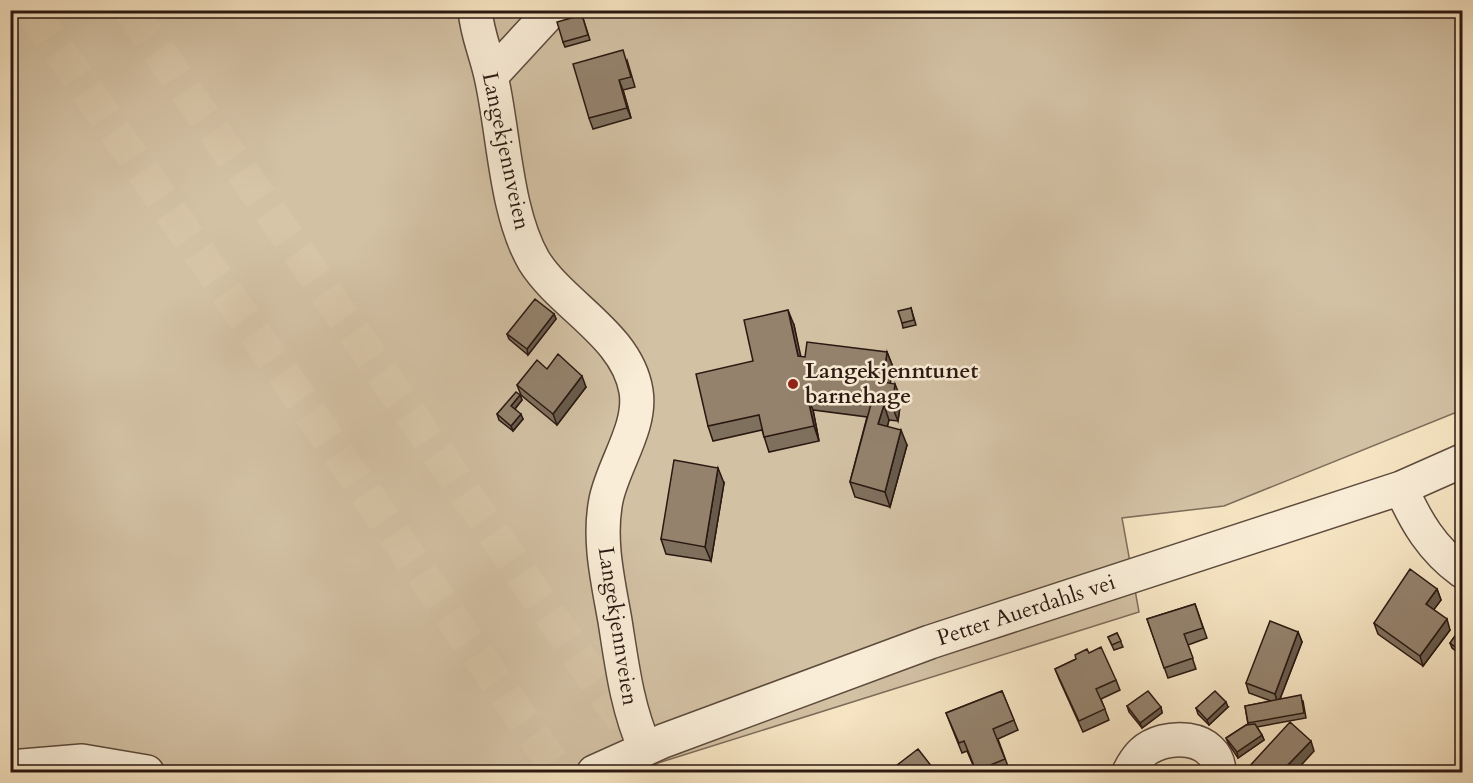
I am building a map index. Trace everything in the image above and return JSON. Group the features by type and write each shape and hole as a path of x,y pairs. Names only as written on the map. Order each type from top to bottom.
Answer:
{"street":[{"name":"Langekjennveien","path":"476,10 476,27 491,76 499,126 525,241 543,274 620,355 636,391 634,419 606,502 604,546 628,701 645,748"},
{"path":"491,76 552,10"},
{"name":"Petter Auerdahls vei","path":"594,772 645,748 930,642 1401,488 1462,461"},
{"path":"1401,488 1416,521 1435,548 1462,572"},
{"path":"1129,772 1143,752 1161,743 1180,740 1197,741 1210,751 1219,772"},
{"path":"10,767 82,761 147,772"}],"shaded area":[{"path":"10,11 1462,11 1462,410 1224,506 1122,518 1139,612 658,763 639,772 11,772"}],"building":[{"path":"582,15 588,35 563,42 557,22"},
{"path":"623,50 631,77 619,80 627,108 589,118 573,64"},
{"path":"535,299 554,314 527,349 507,334"},
{"path":"911,308 914,320 902,323 898,311"},
{"path":"788,310 798,356 805,357 807,342 887,352 883,382 895,384 892,406 884,405 878,424 901,430 885,492 850,482 871,404 807,395 814,426 764,437 759,415 708,426 696,374 753,361 744,320"},
{"path":"558,354 582,376 553,414 517,385 537,360 547,369"},
{"path":"516,392 520,395 511,406 521,414 511,426 497,414"},
{"path":"674,460 718,468 705,547 661,539"},
{"path":"1410,569 1437,589 1426,604 1447,619 1420,656 1374,623"},
{"path":"1195,604 1203,628 1184,634 1193,658 1164,668 1147,619"},
{"path":"1270,621 1298,632 1275,694 1246,683"},
{"path":"1462,626 1462,652 1450,643"},
{"path":"1117,633 1121,641 1112,645 1108,637"},
{"path":"1101,647 1116,680 1096,689 1105,709 1079,721 1055,669 1076,659 1075,655 1087,649 1089,653"},
{"path":"1002,691 1014,720 993,729 1005,759 976,771 964,741 959,743 946,713"},
{"path":"1148,691 1161,707 1140,723 1127,706"},
{"path":"1215,691 1226,702 1207,720 1196,708"},
{"path":"1301,695 1304,713 1248,723 1245,706"},
{"path":"1290,722 1311,741 1285,768 1290,772 1249,772 1246,770"},
{"path":"1255,724 1262,735 1237,752 1226,738 1246,725"},
{"path":"918,749 936,772 888,772"}],"tunnel":[{"path":"31,10 559,772"},
{"path":"130,10 659,772"}],"place":[{"name":"Langekjenntunet barnehage","path":"793,384"}]}
